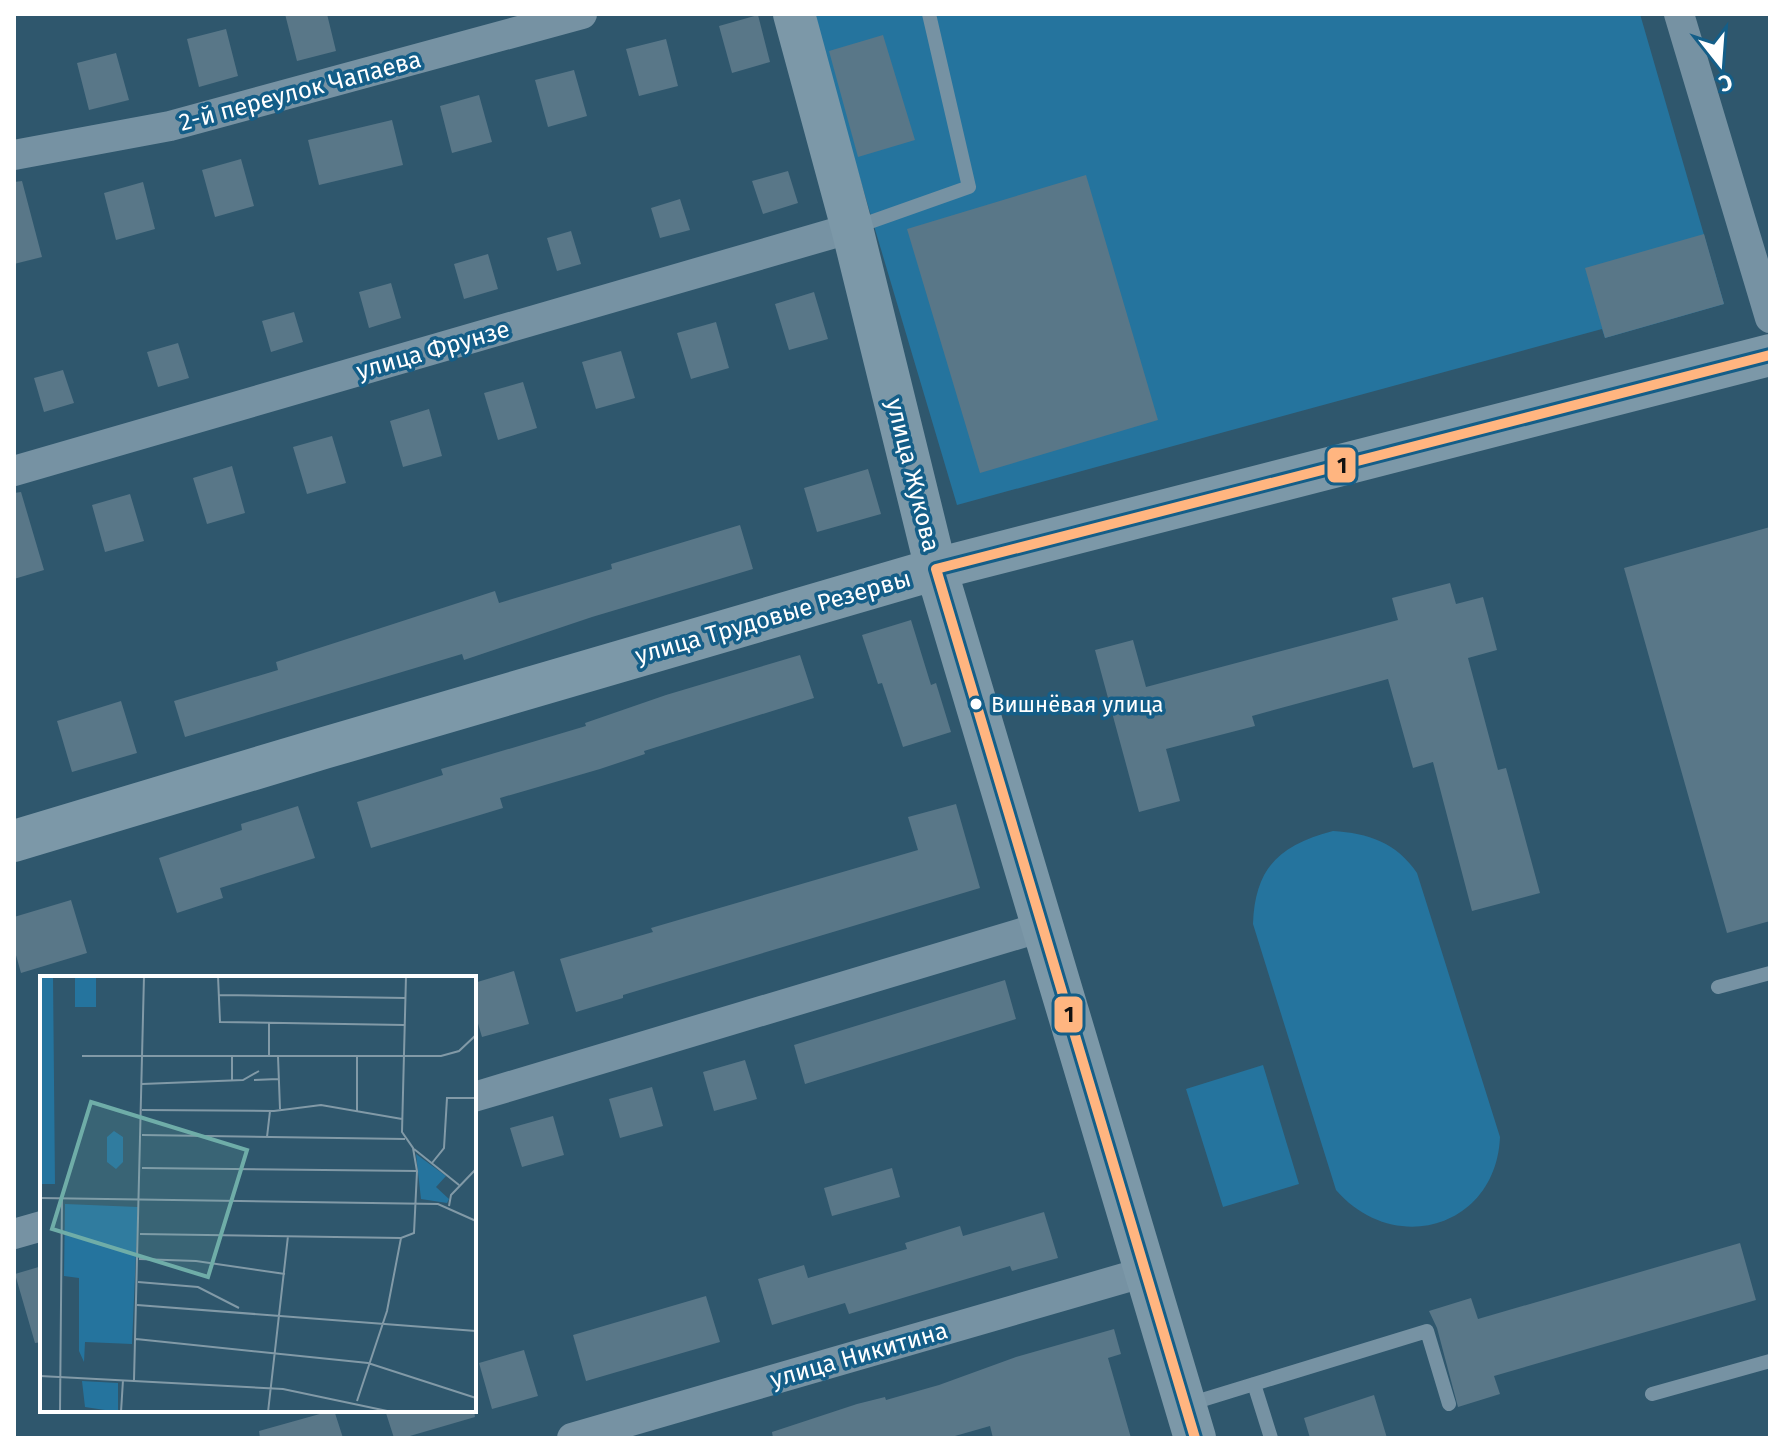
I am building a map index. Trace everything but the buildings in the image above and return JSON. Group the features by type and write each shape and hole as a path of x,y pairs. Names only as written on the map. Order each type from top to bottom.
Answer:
{"main road":[{"name":"улица Жукова","path":"794,14 852,228 936,569 1190,1422"},
{"name":"улица Трудовые Резервы","path":"14,841 936,569 1770,355"}],"street":[{"name":"2-й переулок Чапаева","path":"14,155 170,126 582,14"},
{"path":"1679,14 1770,318"},
{"name":"улица Фрунзе","path":"14,471 852,228"},
{"path":"476,1096 1042,927"},
{"path":"14,1234 40,1227"},
{"name":"улица Никитина","path":"572,1438 1145,1272"}],"lane":[{"path":"852,228 969,187 929,14"},
{"path":"1718,987 1770,973"},
{"path":"1190,1422 1254,1384 1427,1331 1449,1404"},
{"path":"1652,1394 1770,1361"},
{"path":"1254,1384 1271,1438"}],"shaded area":[{"path":"811,14 1640,14 1724,304 1605,338 1602,329 957,505"},
{"path":"1333,831 1370,837 1391,847 1417,873 1500,1137 1494,1168 1481,1193 1462,1211 1438,1223 1412,1227 1386,1223 1360,1211 1336,1190 1253,924 1259,887 1274,861 1298,843"},
{"path":"1263,1065 1299,1184 1223,1207 1186,1089"}],"transit line":[{"name":"1","path":"1195,1438 936,569 1770,355"}],"place":[{"name":"Вишнёвая улица","path":"976,704"}]}
